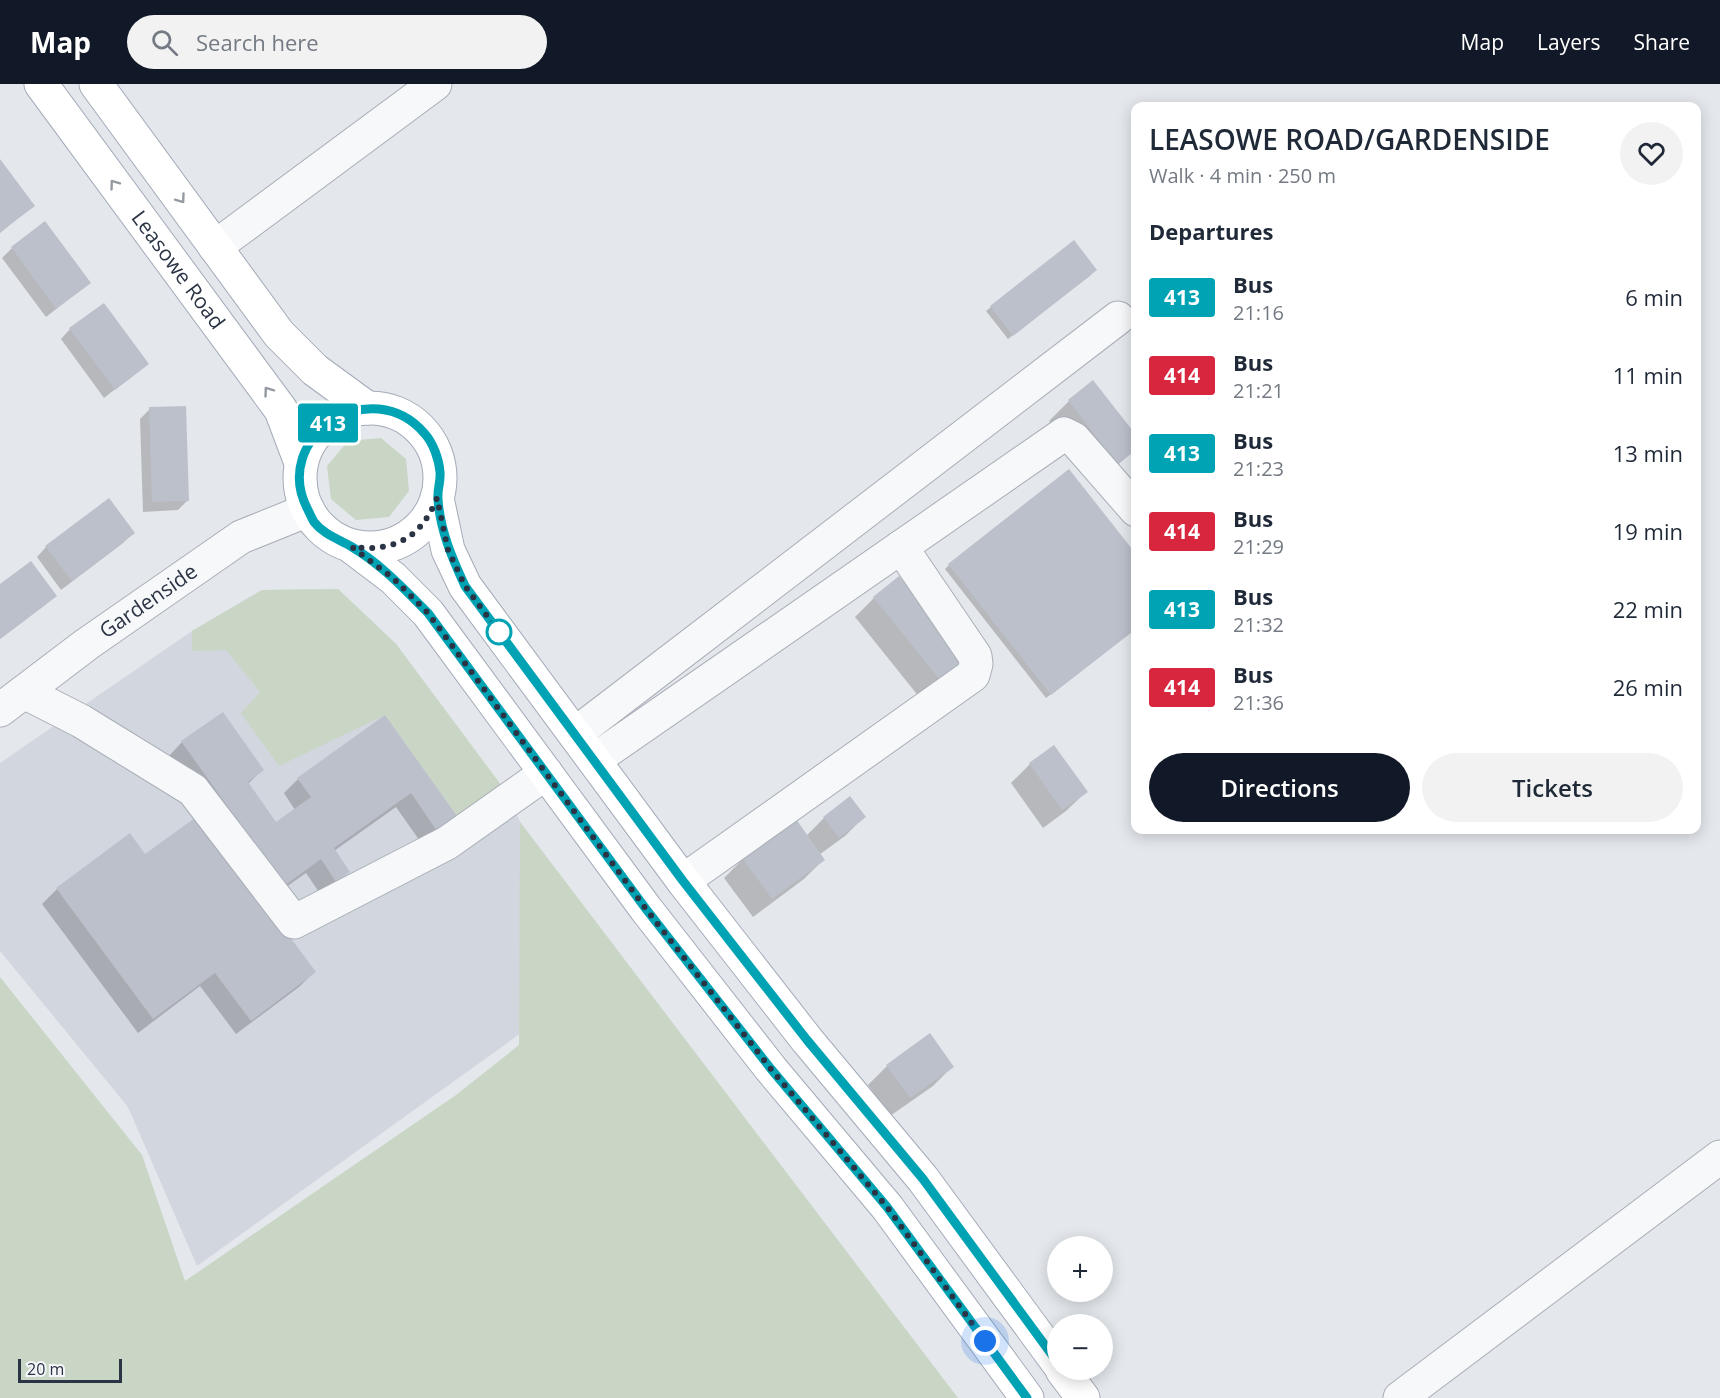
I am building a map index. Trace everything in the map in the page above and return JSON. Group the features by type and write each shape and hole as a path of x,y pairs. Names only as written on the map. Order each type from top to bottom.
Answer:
{"main road":[{"name":"Leasowe Road","path":"41,84 281,410 301,463"},
{"name":"Leasowe Road","path":"96,84 279,334 315,370 367,408"},
{"path":"352,547 372,549 403,541 418,531 430,517 437,498 440,472 435,452 425,434 408,419 388,410 367,408 345,412 323,426 306,449 301,463 300,479 303,500 314,522 332,538 352,547 393,578 428,613 646,909 764,1059 887,1207 1027,1398"},
{"path":"437,498 448,550 465,586 683,881 807,1040 923,1179 1047,1348"},
{"path":"1070,1380 1083,1398"}],"street":[{"path":"215,247 435,84"},
{"path":"575,734 1118,318"},
{"path":"594,760 1064,434 1074,439 1131,504"},
{"name":"Gardenside","path":"12,701 87,644 241,537 308,510"},
{"path":"683,881 973,675 976,664 975,656 901,547"},
{"path":"12,701 81,721 193,790 294,922 447,843 546,773"},
{"path":"1400,1398 1720,1157"}],"shaded area":[{"path":"338,589 396,644 504,789 520,822 624,959 197,1266 128,1107 0,951 0,763 192,631 262,590"}],"green space":[{"path":"381,438 406,459 409,491 389,517 356,520 331,499 327,466 348,441"},
{"path":"338,589 396,644 504,789 457,816 385,715 279,766 241,713 260,692 226,650 192,651 192,631 262,590"},
{"path":"520,822 958,1398 0,1398 0,977 142,1155 185,1281 456,1095 519,1045"}],"building":[{"path":"0,159 35,206 0,232"},
{"path":"45,221 91,283 56,309 11,247"},
{"path":"1074,240 1097,270 1013,336 990,306"},
{"path":"104,303 149,364 115,390 69,328"},
{"path":"1093,380 1131,429 1131,454 1117,464 1068,400"},
{"path":"186,406 189,501 152,502 149,407"},
{"path":"1069,469 1131,548 1131,633 1051,695 948,564"},
{"path":"109,498 135,533 72,581 45,546"},
{"path":"31,561 57,596 0,639 0,584"},
{"path":"899,576 966,660 940,680 873,597"},
{"path":"223,712 264,770 248,782 276,822 311,797 297,778 385,715 457,816 437,831 411,793 334,848 350,872 336,882 321,859 284,886 181,741"},
{"path":"1054,745 1088,792 1062,810 1029,763"},
{"path":"850,796 866,817 839,838 823,817"},
{"path":"199,815 316,972 251,1021 215,973 153,1019 56,888 130,833 145,854"},
{"path":"796,819 825,860 772,899 742,858"},
{"path":"930,1033 954,1067 910,1098 886,1065"}],"bus line":[{"name":"413","path":"1027,1398 887,1207 771,1069 646,909 428,613 393,578 352,547 332,538 314,522 303,500 300,479 301,463 306,449 323,426 345,412 367,408 388,410 408,419 425,434 435,452 440,472 437,498 448,550 465,586 683,881 807,1040 923,1179 1047,1348"}],"route":[{"path":"499,632 465,586 448,550 437,498 430,517 418,531 403,541 372,549 352,547 393,578 428,613 646,909 771,1069 887,1207 985,1341"}]}
